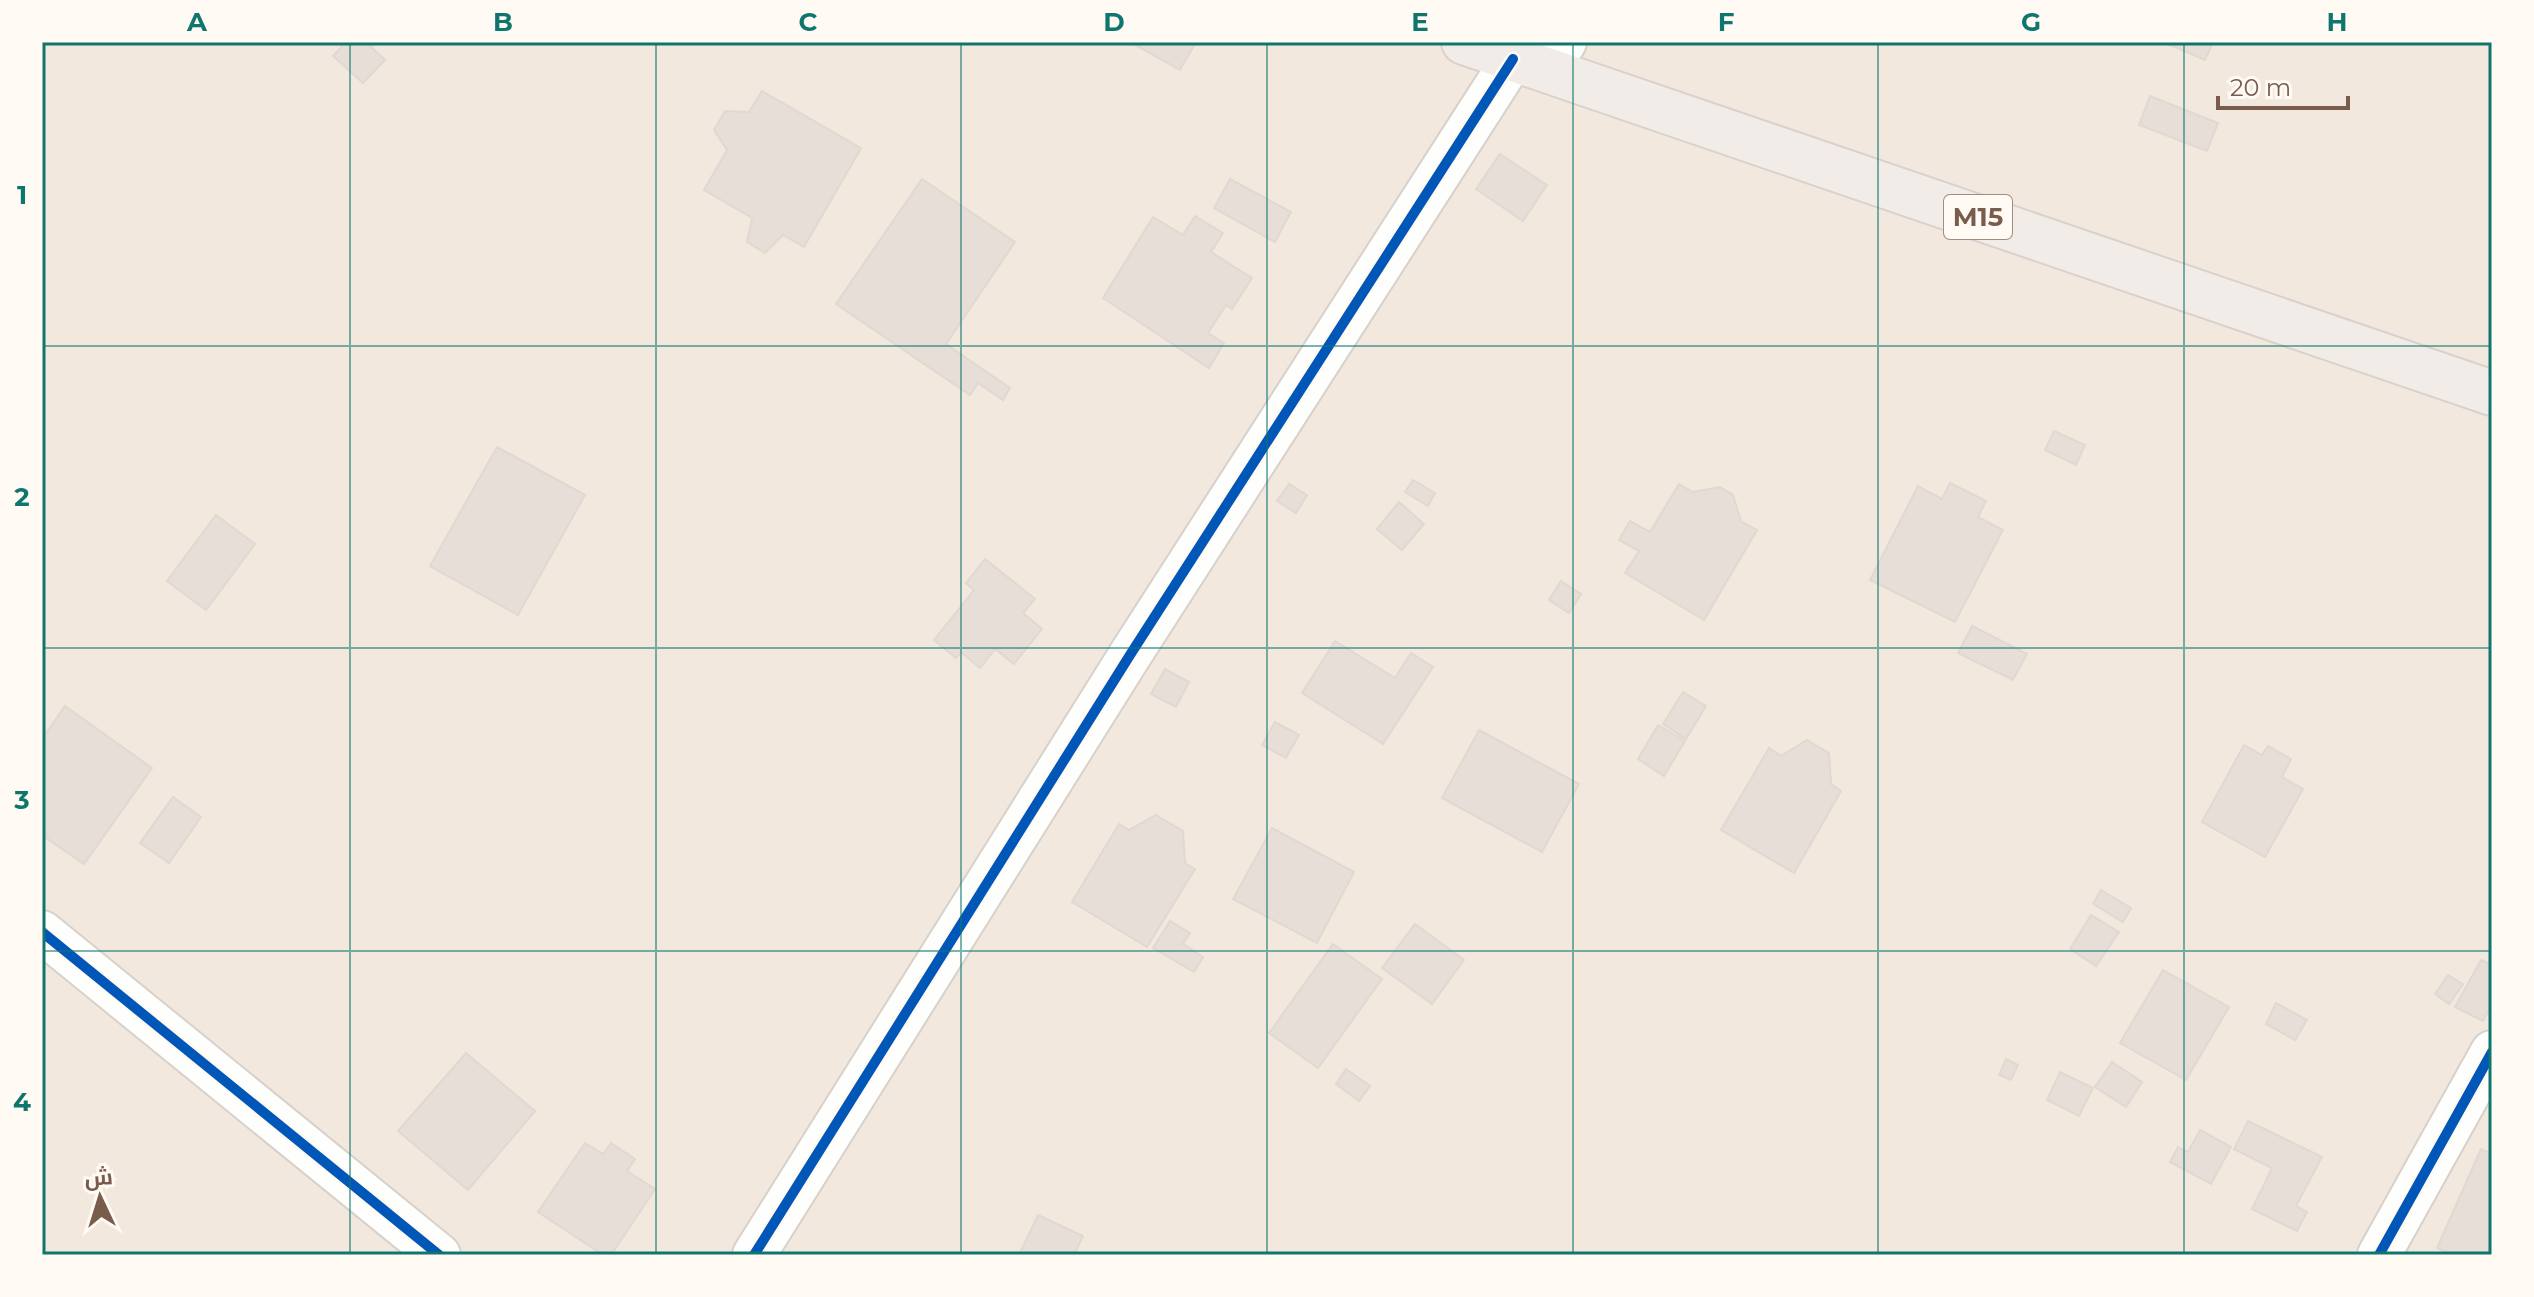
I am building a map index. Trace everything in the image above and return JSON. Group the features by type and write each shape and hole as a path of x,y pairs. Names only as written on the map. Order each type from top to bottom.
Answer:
{"highway":[{"name":"M15","path":"1464,42 1541,57 2492,393"}],"street":[{"path":"754,1255 1130,655 1541,57"},
{"path":"42,932 439,1255"},
{"path":"2379,1255 2492,1052"}],"shaded area":[{"path":"42,42 2492,42 2492,1255 42,1255"}],"building":[{"path":"346,42 366,42 385,60 363,83 333,56"},
{"path":"1130,42 1196,42 1180,70"},
{"path":"2163,42 2213,42 2205,60"},
{"path":"762,91 861,148 804,247 783,235 765,253 747,242 752,218 704,190 727,150 714,130 725,111 749,112"},
{"path":"2150,96 2218,123 2207,151 2139,125"},
{"path":"1500,154 1547,185 1523,221 1476,189"},
{"path":"922,179 1015,242 946,344 1010,388 1003,400 978,383 970,395 836,304"},
{"path":"1230,179 1291,212 1275,242 1214,208"},
{"path":"1195,216 1223,233 1211,252 1252,278 1232,309 1226,305 1208,333 1224,343 1209,368 1103,298 1153,217 1183,235"},
{"path":"2054,431 2085,445 2076,465 2045,450"},
{"path":"497,447 585,495 518,615 430,566"},
{"path":"1413,480 1435,493 1428,506 1405,492"},
{"path":"1950,483 1986,501 1978,517 2003,530 1955,622 1870,580 1918,486 1942,499"},
{"path":"1289,484 1307,495 1296,513 1277,501"},
{"path":"1679,484 1693,492 1720,487 1733,495 1741,521 1757,530 1704,620 1625,573 1639,551 1619,540 1630,521 1650,532"},
{"path":"1399,502 1424,524 1402,550 1377,529"},
{"path":"216,515 255,544 206,610 167,581"},
{"path":"985,559 1035,599 1023,613 1042,629 1014,664 995,649 980,668 961,652 956,658 934,640 974,590 966,583"},
{"path":"1561,581 1581,594 1569,613 1549,600"},
{"path":"1972,626 2027,654 2013,680 1958,653"},
{"path":"1335,641 1395,678 1411,653 1433,667 1383,744 1302,693"},
{"path":"1165,669 1189,682 1176,707 1151,694"},
{"path":"1683,692 1706,706 1686,739 1663,724"},
{"path":"65,706 152,768 84,864 42,835 42,739"},
{"path":"1275,722 1299,735 1286,758 1262,745"},
{"path":"1658,725 1685,741 1664,776 1638,759"},
{"path":"1479,730 1579,784 1542,852 1442,798"},
{"path":"1807,740 1829,753 1831,784 1841,791 1794,873 1721,830 1769,748 1781,756"},
{"path":"2244,745 2262,755 2268,746 2291,759 2282,777 2303,789 2265,857 2202,822"},
{"path":"173,797 201,817 169,863 140,843"},
{"path":"1156,815 1183,831 1185,863 1195,869 1147,947 1072,902 1119,824 1129,830"},
{"path":"1272,828 1354,872 1317,943 1233,899"},
{"path":"2101,890 2131,908 2123,922 2093,904"},
{"path":"2091,915 2119,932 2096,966 2070,949"},
{"path":"1170,921 1190,933 1183,944 1203,957 1194,972 1153,948"},
{"path":"1415,924 1464,960 1432,1004 1382,968"},
{"path":"1333,944 1382,979 1318,1068 1269,1033"},
{"path":"2481,960 2492,965 2492,1004 2483,1021 2455,1007"},
{"path":"2163,970 2229,1007 2186,1080 2120,1043"},
{"path":"2448,975 2463,984 2449,1004 2435,994"},
{"path":"2276,1003 2307,1020 2295,1040 2266,1024"},
{"path":"466,1053 535,1111 468,1190 398,1131"},
{"path":"2006,1059 2018,1065 2011,1080 1999,1075"},
{"path":"2112,1062 2142,1082 2126,1107 2095,1087"},
{"path":"1346,1069 1370,1086 1359,1101 1336,1084"},
{"path":"2060,1072 2093,1088 2079,1116 2047,1100"},
{"path":"2248,1121 2322,1157 2296,1206 2307,1212 2297,1231 2252,1209 2272,1168 2234,1149"},
{"path":"2200,1130 2231,1147 2211,1184 2170,1162 2178,1147 2188,1152"},
{"path":"585,1143 603,1154 611,1143 635,1159 627,1171 655,1189 611,1255 603,1255 538,1212"},
{"path":"2481,1149 2492,1154 2492,1255 2453,1255 2437,1248"},
{"path":"1038,1215 1083,1236 1074,1255 1019,1255"}],"cycle path":[{"path":"754,1255 1130,655 1513,59"},
{"path":"42,932 439,1255"},
{"path":"2379,1255 2492,1052"}]}
